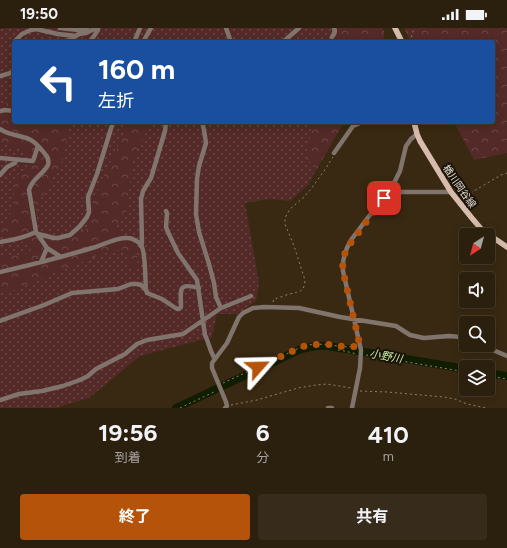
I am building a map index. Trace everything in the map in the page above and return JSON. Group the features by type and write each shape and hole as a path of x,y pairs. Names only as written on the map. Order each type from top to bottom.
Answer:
{"main road":[{"path":"395,28 401,40"},
{"name":"楢川岡谷線","path":"414,124 420,141 458,200 482,230 507,247"}],"street":[{"path":"60,28 78,30 87,28"},
{"path":"69,40 79,34 86,33 97,28"},
{"path":"91,40 98,30 97,28"},
{"path":"135,40 140,28"},
{"path":"145,40 151,28"},
{"path":"226,28 230,40"},
{"path":"285,40 299,28"},
{"path":"332,37 335,30 334,28"},
{"path":"16,40 22,34 36,29 76,36"},
{"path":"0,76 12,73"},
{"path":"0,110 12,111"},
{"path":"0,242 12,241 37,233 51,238 58,238 70,235 84,222 89,214 88,197 97,174 112,124"},
{"path":"141,246 141,199 143,191 151,178 166,124"},
{"path":"202,124 206,143 199,166 197,179 196,214 199,232 214,283 216,297 221,308"},
{"path":"334,153 352,126 358,124"},
{"path":"0,129 4,132 33,141 49,160 46,169 34,179 29,190 37,233 47,248 61,257"},
{"path":"352,408 360,368 360,351 343,271 344,255 352,240 391,188 397,178 406,146 417,134"},
{"path":"0,158 32,161 38,146"},
{"path":"5,169 6,159"},
{"path":"0,175 16,160"},
{"path":"391,188 400,192 452,192"},
{"path":"166,211 167,230 178,253 197,280 205,335 211,354 215,359"},
{"path":"0,272 95,248 123,238 129,238 135,240 141,246 143,251 146,290"},
{"path":"41,262 47,248"},
{"path":"0,321 72,293 118,289 131,284 140,285 146,290 147,293 162,299 179,309 181,307 181,289 184,286 199,288"},
{"path":"0,400 19,394 63,386 80,380 88,376 96,369 125,354 137,344 147,340 182,334 221,308 251,296"},
{"path":"226,407 226,402 212,368 212,363 227,343 240,317 243,313 253,308 299,308 354,320 396,326 410,335 424,338 459,337"},
{"path":"495,351 507,356"}],"path":[{"path":"410,40 414,28"},
{"path":"271,307 274,299 303,290 305,280 294,246 284,224 285,218 290,210 311,190 334,153"},
{"path":"458,200 507,173"},
{"path":"180,408 307,345 324,344 348,347 360,351 459,371"},
{"path":"338,350 360,351"},
{"path":"495,377 507,379"},
{"path":"226,407 298,388 327,384 355,390 444,397 486,408"}],"green space":[{"path":"332,28 382,28 384,31 384,40 332,40"},
{"path":"359,28 356,40 12,40 12,124 337,124 333,139 308,185 290,201 269,199 245,203 259,283 256,301 237,314 217,314 212,337 140,356 89,398 55,408 0,408 0,29"},
{"path":"404,28 507,28 507,153 474,160 455,124 495,124 495,40 410,40"},
{"path":"12,99 12,124 70,124 62,162 30,218 38,241 86,230 100,184 128,124 150,124 131,165 128,209 115,227 136,247 138,267 132,270 125,249 106,252 14,290 0,291 0,257 31,253 30,245 0,233 0,231 12,211 16,176 38,162 21,149 0,143 0,108"},
{"path":"313,124 343,124 317,169 305,157"}],"waterway":[{"name":"小野川","path":"176,408 299,350 314,346 328,346 459,368"},
{"name":"小野川","path":"495,374 507,376"}],"route":[{"path":"258,367 307,345 324,344 348,347 360,346 342,263 347,248 352,240 384,198"}]}
